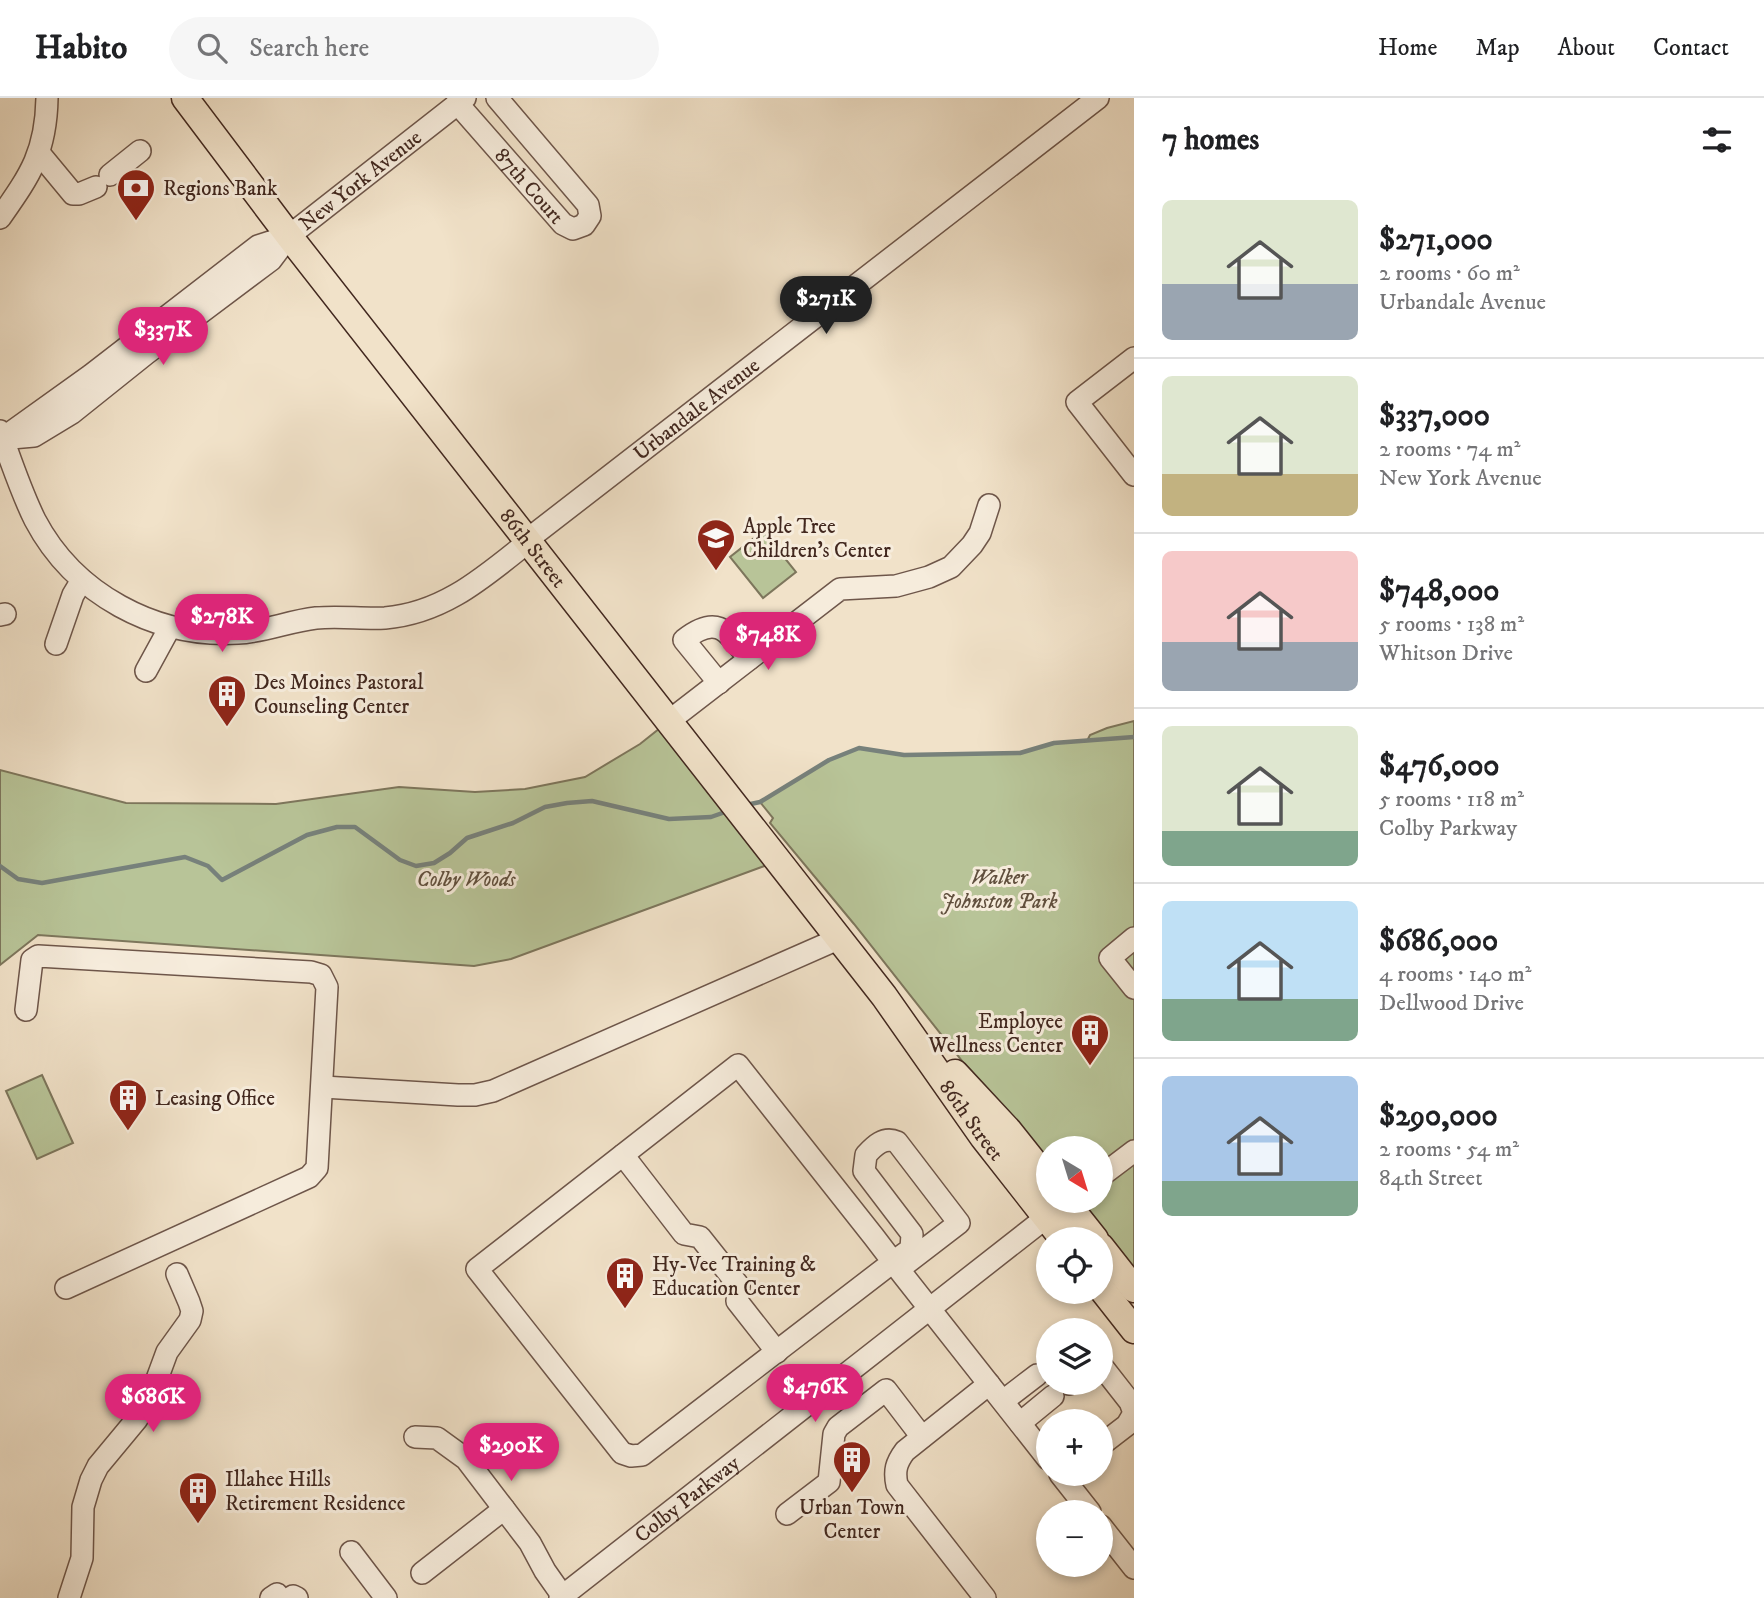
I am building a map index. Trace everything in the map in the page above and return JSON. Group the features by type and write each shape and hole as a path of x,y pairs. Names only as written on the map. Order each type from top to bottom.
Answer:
{"main road":[{"name":"86th Street","path":"185,98 289,236 884,996 983,1137 1036,1183"},
{"name":"86th Street","path":"884,996 1009,1131 1036,1165"},
{"name":"86th Street","path":"1069,1213 1083,1227"},
{"path":"1113,1262 1134,1289"},
{"path":"1113,1303 1134,1330"}],"street":[{"path":"0,218 26,183 39,153 45,127 47,98"},
{"name":"87th Court","path":"461,101 563,224 573,229 584,225 590,216 588,205 496,98"},
{"name":"New York Avenue","path":"1,436 91,375 258,246 289,236 461,101"},
{"name":"Urbandale Avenue","path":"1,436 36,521 50,544 82,580 135,615 170,626 212,634 239,633 313,618 404,616 426,611 474,585 1085,102"},
{"path":"39,153 73,194 79,194 103,181 140,151"},
{"path":"1134,358 1077,402 1134,475"},
{"path":"669,722 840,589 896,586 951,568 980,533 989,505"},
{"path":"56,644 73,595 82,580"},
{"path":"146,671 170,626"},
{"path":"719,683 684,640 701,627 726,630 749,659"},
{"path":"1134,938 1110,957 1134,988"},
{"path":"323,1087 458,1095 493,1091 838,939"},
{"path":"26,1010 32,960 38,956 311,972 321,975 327,987 317,1168 309,1177 66,1288"},
{"path":"896,1266 911,1249 912,1234 864,1171 866,1155 883,1140 891,1139 897,1142 959,1223 896,1266 777,1352 642,1455 631,1457 622,1453 477,1269 738,1065 896,1266 929,1308 1036,1443"},
{"path":"1113,1167 1134,1151"},
{"path":"623,1155 684,1234 700,1237 739,1286 737,1301 777,1352"},
{"name":"Colby Parkway","path":"562,1597 1051,1213"},
{"path":"69,1598 82,1558 83,1507 90,1479 137,1419 153,1390 167,1352 190,1320 192,1311 177,1274"},
{"path":"1003,1401 1036,1376"},
{"path":"1113,1380 1130,1402 1134,1413 1127,1425 1113,1436"},
{"path":"985,1598 897,1485 895,1475 897,1462 905,1451 989,1384"},
{"path":"787,1514 829,1482 834,1434 838,1427 886,1390 922,1437"},
{"path":"1020,1423 1055,1395"},
{"path":"415,1437 437,1438 466,1459 530,1543 562,1597"},
{"path":"1070,1486 1081,1500"},
{"path":"422,1573 504,1509"},
{"path":"1113,1541 1134,1568"},
{"path":"351,1552 386,1598"}],"green space":[{"path":"763,531 796,572 763,598 730,557"},
{"name":"Colby Woods","path":"669,721 778,861 511,959 474,966 38,935 0,965 0,770 126,803 276,804 399,787 475,792 525,789 585,777 640,744"},
{"name":"Walker Johnston Park","path":"1134,721 1134,1279 1113,1253 1113,1227 1093,1227 1082,1213 1113,1213 1113,1136 1036,1136 1036,1155 854,924 770,823 773,818 760,802 829,760 859,748 904,755 1020,753 1054,743 1087,741 1090,735"},
{"path":"42,1075 73,1143 37,1159 6,1091"}],"waterway":[{"path":"746,805 760,802 829,760 859,748 904,755 1020,753 1054,743 1134,737"},
{"path":"0,866 18,879 42,883 185,857 208,866 222,880 307,835 337,827 355,827 400,860 416,866 434,863 467,838 513,823 545,807 567,803 592,801 669,819 711,817 728,811"}],"place":[{"name":"Regions Bank","path":"136,222"},
{"name":"Apple Tree Children's Center","path":"716,572"},
{"name":"Des Moines Pastoral Counseling Center","path":"227,728"},
{"name":"Employee Wellness Center","path":"1090,1067"},
{"name":"Leasing Office","path":"128,1132"},
{"name":"Hy-Vee Training & Education Center","path":"625,1310"},
{"name":"Urban Town Center","path":"852,1494"},
{"name":"Illahee Hills Retirement Residence","path":"198,1525"}]}
